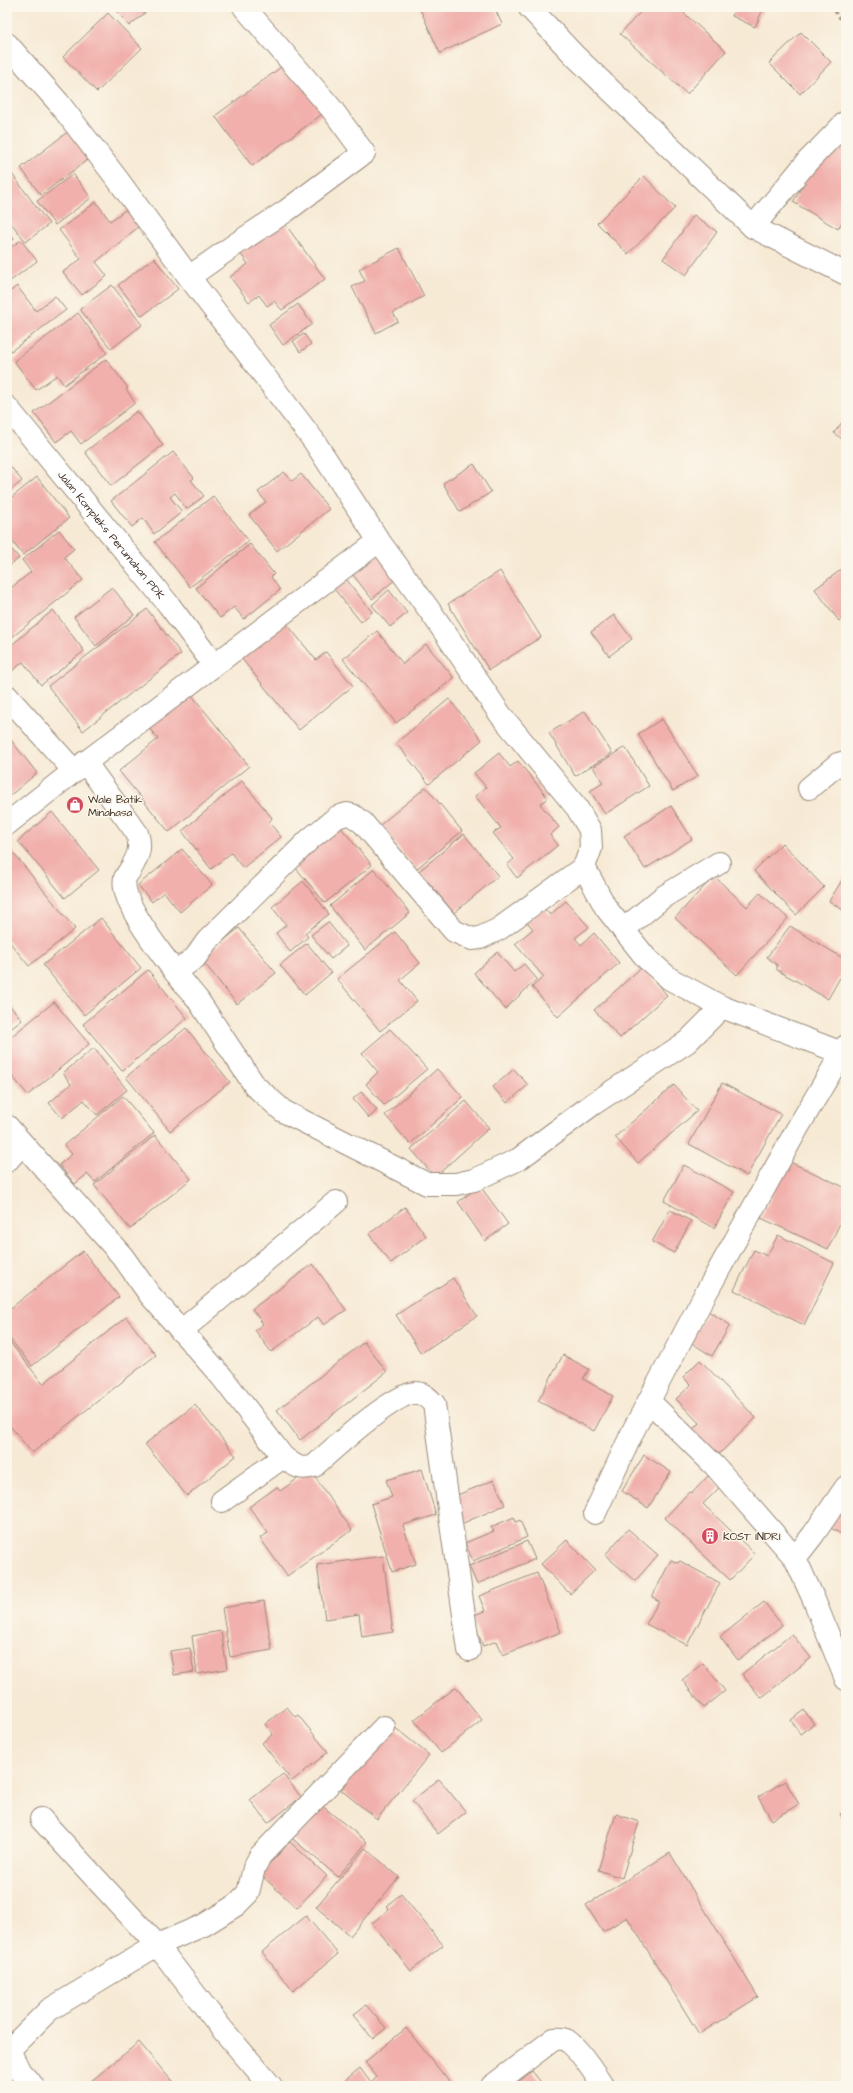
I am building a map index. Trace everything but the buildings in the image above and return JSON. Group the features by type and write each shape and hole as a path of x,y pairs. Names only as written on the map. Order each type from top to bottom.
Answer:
{"street":[{"path":"189,277 286,211 364,153 331,108 244,7"},
{"path":"529,7 575,56 753,227 846,274"},
{"path":"7,44 58,102 314,442 379,541 433,615 500,714 576,808 590,830 591,848 584,867 499,929 480,938 472,939 454,931 363,823 352,815 337,817 310,838 206,941 195,958 175,972"},
{"path":"753,227 807,162 846,122"},
{"name":"Jalan Kompleks Perumahan PDK","path":"7,407 169,605 214,665"},
{"path":"7,824 79,766 379,541"},
{"path":"7,696 79,766 137,833 141,843 139,853 125,878 126,890 141,925 175,972 198,1000 255,1086 283,1111 427,1184 456,1184 474,1180 519,1159 593,1104 687,1042 722,1007"},
{"path":"809,788 838,764 846,762"},
{"path":"623,930 663,897 719,863"},
{"path":"584,867 606,908 646,958 670,980 722,1007 845,1050 797,1129 649,1401 595,1513"},
{"path":"7,1126 123,1257 150,1295 222,1377 283,1457 296,1467 305,1469 314,1466 361,1426 400,1397 409,1393 418,1392 434,1404 469,1650"},
{"path":"7,1162 22,1144"},
{"path":"181,1331 336,1202"},
{"path":"649,1401 715,1466 795,1558 846,1679"},
{"path":"222,1501 283,1457"},
{"path":"795,1558 813,1535 846,1487"},
{"path":"34,2086 20,2072 8,2048 49,2010 157,1945 204,1925 236,1905 248,1893 254,1868 260,1856 384,1727"},
{"path":"41,1819 157,1945 222,2029 271,2086"},
{"path":"492,2086 554,2040 560,2038 568,2041 603,2086"}],"path":[{"path":"830,7 846,26"}],"place":[{"name":"Wale Batik Minahasa","path":"75,805"},
{"name":"KOST INDRI","path":"710,1536"}]}
